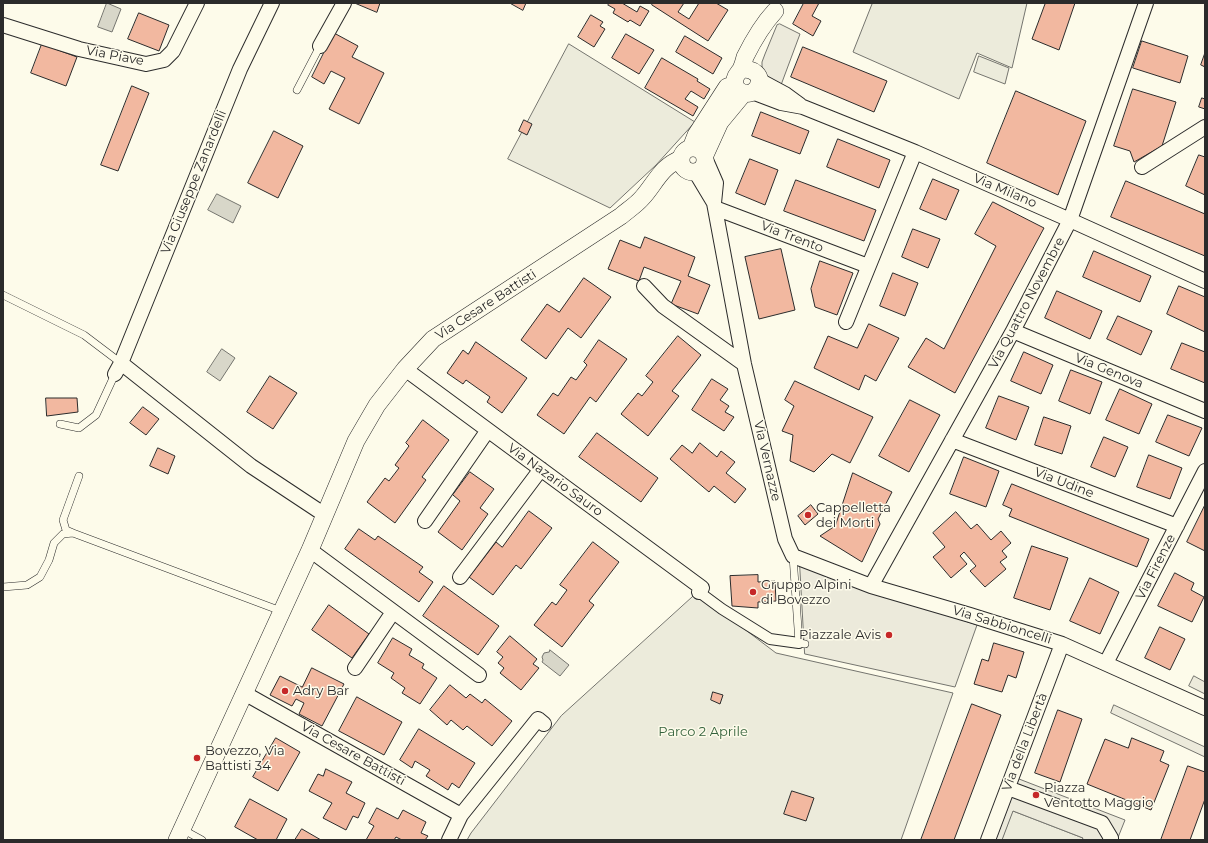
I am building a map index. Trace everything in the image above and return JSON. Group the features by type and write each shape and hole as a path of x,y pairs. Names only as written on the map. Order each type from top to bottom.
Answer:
{"street":[{"name":"Via Piave","path":"3,24 78,49 146,64 164,60 173,51 198,3"},
{"name":"Via Giuseppe Zanardelli","path":"118,369 240,69 272,3"},
{"path":"320,46 344,3"},
{"name":"Via Quattro Novembre","path":"871,586 1013,332 1070,220 1146,3"},
{"path":"695,161 748,82 745,58 767,20 777,7"},
{"name":"Via Milano","path":"748,82 781,103 803,107 915,152 1205,281"},
{"path":"1142,167 1205,127"},
{"path":"846,322 915,152"},
{"name":"Via Cesare Battisti","path":"179,835 310,550 356,441 377,405 405,369 433,339 621,216 642,198 658,176 670,164 695,161"},
{"name":"Via Vernazze","path":"695,161 715,205 744,364 785,539 793,556"},
{"name":"Via Trento","path":"715,205 868,266"},
{"path":"644,286 663,306 744,364"},
{"name":"Via Genova","path":"1013,332 1205,411"},
{"path":"118,369 251,466 325,515"},
{"name":"Via Nazario Sauro","path":"405,369 702,588 699,592"},
{"path":"425,521 488,430"},
{"name":"Via Udine","path":"952,440 1176,526"},
{"path":"460,577 541,469"},
{"name":"Via Firenze","path":"1106,663 1205,471"},
{"path":"310,550 479,675"},
{"name":"Via Sabbioncelli","path":"793,556 871,586 969,618 1062,644 1205,708"},
{"path":"699,592 722,609 770,639 802,644"},
{"path":"355,668 393,612"},
{"name":"Via della Libertà","path":"988,840 1062,644"},
{"name":"Via Cesare Battisti","path":"244,693 461,815"},
{"path":"449,840 461,815 538,719 544,724"},
{"path":"1008,788 1102,823 1111,838 1110,840"}],"lane":[{"path":"297,90 320,46"},
{"path":"3,295 84,335 118,369 96,415 79,428 60,424"},
{"path":"79,476 64,520 66,530 73,534 281,611"},
{"path":"3,587 27,584 40,577 49,560 54,543 63,534 73,534"},
{"path":"793,556 802,644"},
{"path":"179,835 202,840"}],"green space":[{"path":"870,3 1027,3 1012,68 977,53 959,99 853,52 872,4"},
{"path":"569,44 695,122 656,165 610,208 508,159"},
{"path":"979,56 1009,68 1005,84 974,72"},
{"name":"Parco 2 Aprile","path":"697,593 776,653 953,693 901,840 467,840 561,716"},
{"path":"1013,811 1083,838 1082,840 1002,840"}],"shaded area":[{"path":"107,3 121,9 112,32 98,27"},
{"path":"780,24 800,34 781,85 769,80 762,68 762,62 765,54 777,25"},
{"path":"217,194 241,206 233,223 208,210"},
{"path":"222,349 235,358 220,381 207,372"},
{"name":"Piazzale Avis","path":"800,565 977,625 955,687 805,654"},
{"path":"550,650 569,665 560,676 542,662 544,653 549,652"},
{"path":"1194,676 1205,682 1205,694 1189,686"},
{"path":"1114,705 1205,747 1205,757 1111,713"},
{"name":"Piazza Ventotto Maggio","path":"1019,779 1125,820 1117,840 1082,840 1083,838 1013,811 1002,840 996,840"}],"building":[{"path":"355,3 380,3 377,12"},
{"path":"510,3 526,3 523,10"},
{"path":"610,3 622,3 637,12 640,6 649,11 640,26 630,20 628,22 613,13 615,9 608,5"},
{"path":"653,3 684,3 678,12 689,19 699,3 716,3 728,10 708,41 652,5"},
{"path":"804,3 819,3 812,16 821,21 813,36 793,24"},
{"path":"1044,3 1075,3 1059,50 1032,39 1045,4"},
{"path":"139,13 169,25 159,51 128,39"},
{"path":"591,15 603,22 600,26 605,29 594,47 578,37"},
{"path":"334,33 358,46 352,57 384,73 359,124 329,109 345,78 331,71 324,84 312,77"},
{"path":"626,34 654,50 639,74 612,58"},
{"path":"685,36 722,58 713,74 676,52"},
{"path":"1142,41 1188,56 1180,83 1133,68"},
{"path":"42,44 77,57 66,86 31,73"},
{"path":"803,47 887,81 874,112 791,77"},
{"path":"1205,53 1205,67 1201,65"},
{"path":"662,58 698,79 697,81 710,89 704,99 691,91 685,99 698,107 693,116 645,88"},
{"path":"132,86 149,93 118,171 101,165"},
{"path":"1133,89 1176,102 1162,146 1134,162 1130,151 1114,146"},
{"path":"1016,91 1086,121 1058,195 987,163"},
{"path":"1202,98 1205,99 1205,109 1199,107"},
{"path":"761,112 809,131 800,154 752,136"},
{"path":"524,120 532,124 527,135 519,131"},
{"path":"274,131 303,146 278,198 248,183"},
{"path":"838,139 890,160 879,188 827,167"},
{"path":"1199,155 1205,157 1205,195 1186,186"},
{"path":"750,159 778,170 765,205 736,193"},
{"path":"933,179 959,190 946,220 920,209"},
{"path":"796,180 876,210 864,241 784,211"},
{"path":"1126,181 1205,214 1205,256 1111,217"},
{"path":"993,202 1044,228 955,393 908,367 926,338 944,349 996,246 975,234"},
{"path":"913,229 940,239 928,268 902,257"},
{"path":"645,237 695,257 688,276 710,285 698,314 671,304 681,281 644,267 639,281 608,269 620,240 640,248"},
{"path":"781,249 795,310 759,319 745,257"},
{"path":"1094,251 1151,276 1140,302 1083,277"},
{"path":"820,261 853,273 837,315 815,307 811,289"},
{"path":"893,273 918,283 905,316 880,306"},
{"path":"584,278 611,297 581,338 568,328 546,359 521,340 547,304 559,312"},
{"path":"1179,286 1205,297 1205,332 1167,314"},
{"path":"1057,291 1102,311 1090,339 1045,318"},
{"path":"1118,316 1152,331 1141,355 1107,339"},
{"path":"869,324 899,338 876,381 865,375 859,390 814,368 828,336 857,348"},
{"path":"678,336 701,355 672,391 679,396 648,436 621,414 638,393 642,396 653,382 646,376"},
{"path":"599,340 627,359 596,402 590,397 564,434 537,415 553,393 558,396 571,377 576,380 587,365 584,362"},
{"path":"476,342 527,378 502,413 487,402 490,397 466,380 463,384 447,373 463,350 468,354"},
{"path":"1182,343 1205,352 1205,383 1171,369"},
{"path":"1024,352 1053,365 1041,394 1011,381"},
{"path":"1071,370 1102,382 1090,414 1059,401"},
{"path":"270,376 297,393 273,429 247,412"},
{"path":"712,379 728,389 720,400 729,406 725,412 734,417 724,431 692,410"},
{"path":"795,381 873,417 850,463 832,454 814,472 790,461 793,435 782,431 794,406 785,400"},
{"path":"1120,389 1152,404 1139,434 1106,420"},
{"path":"999,396 1029,407 1016,440 986,428"},
{"path":"46,398 77,398 78,412 47,416"},
{"path":"910,400 940,415 909,472 879,456"},
{"path":"143,407 159,419 146,435 130,423"},
{"path":"1168,415 1202,428 1189,456 1156,442"},
{"path":"1044,417 1071,426 1062,454 1035,445"},
{"path":"423,420 449,440 422,477 426,480 395,523 367,502 385,478 389,481 399,468 395,465 409,446 406,443"},
{"path":"597,433 658,478 641,502 579,457"},
{"path":"1104,437 1128,447 1115,477 1091,467"},
{"path":"700,443 717,457 721,451 735,462 726,473 746,489 735,503 714,486 709,492 670,459 682,445 692,453"},
{"path":"158,448 175,456 168,474 150,466"},
{"path":"1149,455 1182,468 1170,499 1137,487"},
{"path":"964,457 999,471 986,507 950,494"},
{"path":"470,472 494,489 480,508 488,514 462,550 438,532 460,501 453,495"},
{"path":"853,473 892,492 878,519 880,524 862,562 820,536 835,526"},
{"path":"1012,484 1149,539 1137,567 1009,516 1012,509 1003,505"},
{"name":"Cappelletta dei Morti","path":"811,505 818,514 805,525 798,516"},
{"path":"1205,505 1205,551 1187,542"},
{"path":"529,511 552,528 521,569 516,565 493,595 469,577 496,542 502,547"},
{"path":"956,512 971,529 977,524 991,540 1001,531 1011,543 1002,551 1007,557 1000,562 1006,569 985,587 970,571 976,566 964,552 960,556 967,564 951,578 933,557 945,547 933,533"},
{"path":"359,529 375,540 378,536 423,567 419,572 433,582 419,602 345,549"},
{"path":"593,542 619,562 589,601 594,605 562,647 534,625 552,602 556,605 567,590 560,585"},
{"path":"1032,546 1068,558 1050,610 1014,598"},
{"path":"1175,573 1194,583 1191,590 1204,597 1192,622 1158,606"},
{"name":"Gruppo Alpini di Bovezzo","path":"758,575 758,582 775,581 776,601 758,602 758,608 732,606 730,576"},
{"path":"1090,578 1119,592 1100,634 1070,621"},
{"path":"444,586 499,626 478,655 423,616"},
{"path":"329,605 369,634 352,658 312,630"},
{"path":"1160,627 1185,639 1170,670 1145,658"},
{"path":"510,636 537,659 533,664 539,668 521,690 500,673 504,668 498,663 503,657 497,652"},
{"path":"393,638 412,649 409,655 424,664 422,668 437,678 420,704 402,693 405,688 391,678 394,673 378,663"},
{"path":"994,643 1024,652 1016,678 1008,675 1002,692 974,684 982,659 988,661"},
{"path":"312,668 344,684 322,726 299,714 304,703 296,699 292,706 270,695 280,676 302,687"},
{"path":"450,685 466,698 470,694 482,703 485,699 512,721 492,746 467,726 463,730 451,720 447,725 430,710"},
{"path":"713,692 723,695 720,704 711,700"},
{"path":"357,697 402,722 384,755 339,731"},
{"path":"972,704 1001,715 954,840 921,840"},
{"path":"1058,710 1082,719 1060,782 1035,773"},
{"path":"419,729 475,763 459,788 452,783 448,790 426,776 430,770 415,761 412,768 400,760"},
{"path":"276,738 300,752 278,791 253,777"},
{"path":"1132,738 1164,751 1160,761 1169,765 1151,810 1087,784 1105,739 1128,748"},
{"path":"1188,766 1205,772 1205,799 1190,840 1161,840"},
{"path":"326,769 352,782 346,793 365,803 358,818 353,816 346,830 323,818 332,803 309,791 318,774 323,776"},
{"path":"792,791 814,798 806,821 784,814"},
{"path":"250,799 287,819 276,840 258,840 235,827"},
{"path":"377,808 398,819 403,810 426,822 421,833 428,836 425,840 402,840 396,837 394,840 366,840 374,826 369,823"},
{"path":"302,829 321,840 295,840"}],"place":[{"name":"Cappelletta dei Morti","path":"808,515"},
{"name":"Gruppo Alpini di Bovezzo","path":"753,592"},
{"name":"Piazzale Avis","path":"889,635"},
{"name":"Adry Bar","path":"285,691"},
{"name":"Bovezzo, Via Battisti 34","path":"197,758"},
{"name":"Piazza Ventotto Maggio","path":"1036,795"}]}
